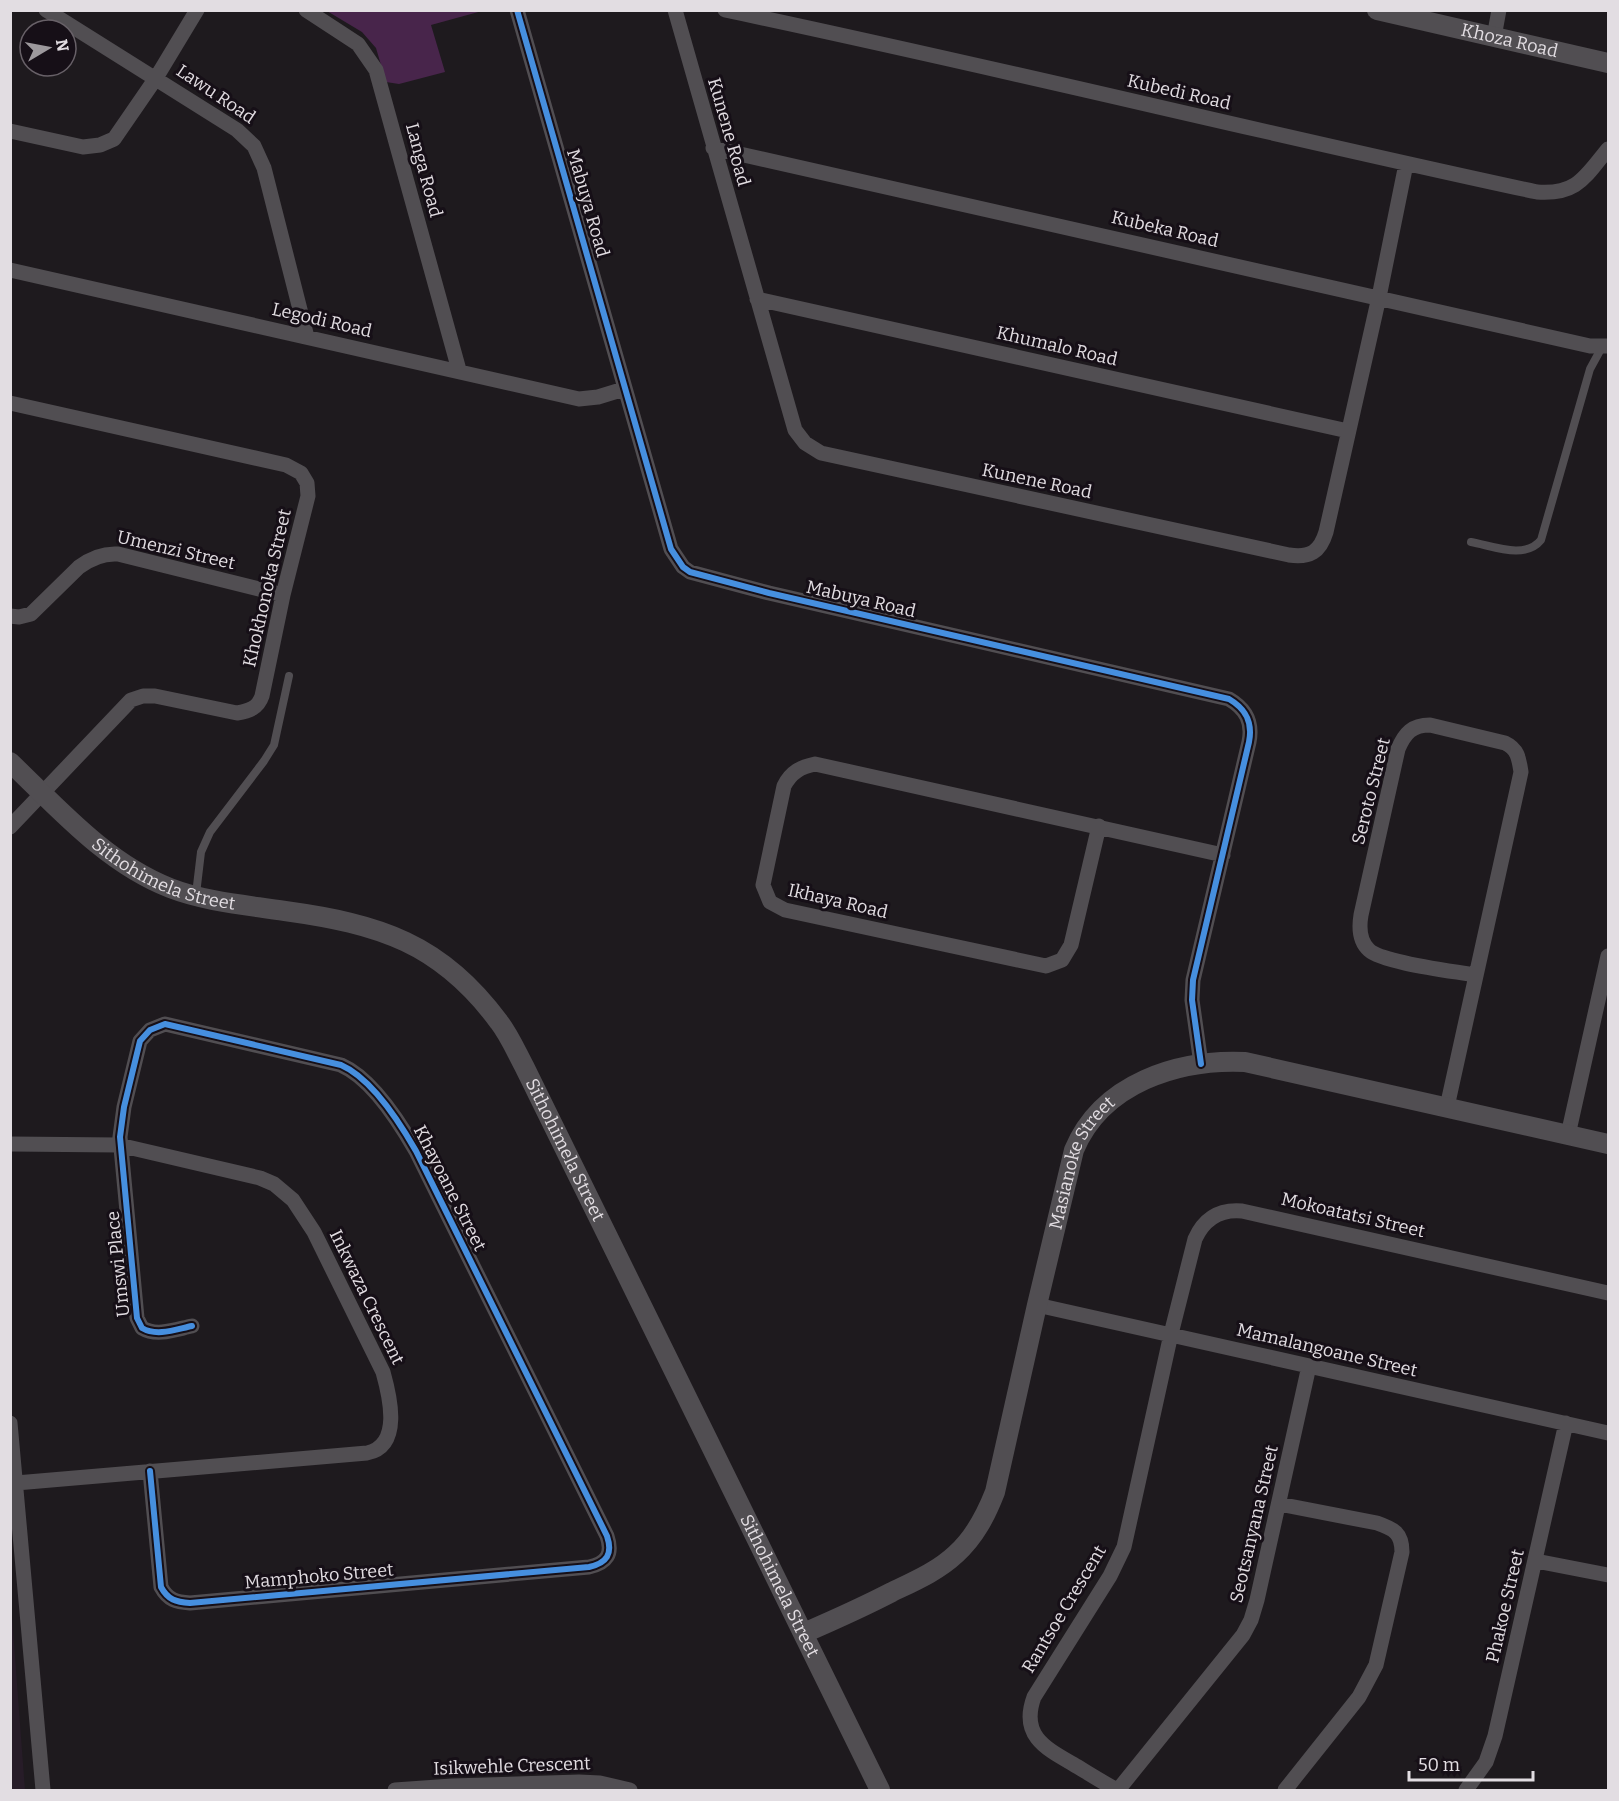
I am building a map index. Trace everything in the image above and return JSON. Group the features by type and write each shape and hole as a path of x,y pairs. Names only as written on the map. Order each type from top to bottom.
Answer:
{"street":[{"name":"Lawu Road","path":"46,10 237,130 254,146 264,168 307,337"},
{"path":"10,131 76,146 100,145 119,134 197,10"},
{"name":"Langa Road","path":"306,10 358,44 376,70 459,370"},
{"name":"Mabuya Road","path":"517,10 671,549 683,567 690,572 711,579 1215,695 1238,704 1250,721 1251,732 1193,980 1192,1000 1201,1064"},
{"name":"Kunene Road","path":"675,10 795,430 805,443 821,453 832,456 1289,555 1314,554 1323,541 1379,297 1406,164"},
{"name":"Kubedi Road","path":"725,10 1537,192 1564,191 1579,182 1608,149"},
{"name":"Khoza Road","path":"1377,10 1608,63"},
{"path":"1494,37 1499,10"},
{"name":"Kubeka Road","path":"713,148 1590,346 1605,346"},
{"name":"Legodi Road","path":"10,270 579,399 598,397 624,389"},
{"name":"Khumalo Road","path":"757,299 1348,431"},
{"name":"Khokhonoka Street","path":"10,403 297,469 307,483 308,496 258,705 237,712 155,696 143,696 131,700 10,827"},
{"name":"Umenzi Street","path":"10,616 19,617 31,614 86,561 105,554 118,554 283,595"},
{"name":"Seroto Street","path":"1447,1107 1519,784 1520,759 1511,746 1494,739 1430,724 1421,725 1407,732 1398,749 1361,915 1361,935 1364,945 1370,952 1386,958 1475,975"},
{"name":"Sithohimela Street","path":"10,762 79,828 120,861 169,888 196,896 343,921 388,934 431,954 459,978 487,1007 501,1024 524,1066 880,1791"},
{"name":"Ikhaya Road","path":"1099,826 1071,945 1062,960 1051,966 1042,966 785,910 770,902 763,885 784,786 791,774 808,765 822,764 1099,826 1223,855"},
{"path":"1568,1135 1603,1006 1608,956"},
{"name":"Khayoane Street","path":"119,1145 124,1107 140,1041 147,1032 165,1024 330,1062 349,1069 360,1077 403,1128 416,1151 607,1536 610,1551 602,1563"},
{"name":"Masianoke Street","path":"804,1633 930,1574 956,1554 978,1529 995,1492 1074,1149 1088,1123 1104,1106 1129,1088 1178,1067 1245,1062 1608,1144"},
{"name":"Inkwaza Crescent","path":"10,1144 119,1145 273,1184 293,1200 314,1232 383,1372 389,1402 390,1426 387,1440 373,1452 16,1484"},
{"name":"Umswi Place","path":"119,1145 137,1318 142,1328 152,1332 167,1332 192,1326"},
{"name":"Mokoatatsi Street","path":"1171,1334 1195,1239 1201,1226 1217,1214 1233,1210 1330,1229 1608,1293"},
{"name":"Mamalangoane Street","path":"1037,1305 1608,1433"},
{"name":"Rantsoe Crescent","path":"1118,1791 1045,1748 1034,1732 1031,1708 1034,1696 1110,1576 1124,1547 1171,1334"},
{"name":"Seotsanyana Street","path":"1118,1791 1248,1626 1257,1600 1309,1366"},
{"path":"10,1423 43,1791"},
{"name":"Phakoe Street","path":"1466,1791 1480,1772 1492,1749 1566,1423"},
{"name":"Mamphoko Street","path":"150,1471 161,1587 166,1596 178,1601 190,1603 568,1569 602,1563"},
{"path":"1279,1504 1392,1528 1399,1534 1402,1552 1379,1654 1371,1677 1359,1697 1285,1791"},
{"path":"1536,1561 1608,1575"},
{"name":"Isikwehle Crescent","path":"395,1791 452,1786 579,1782 607,1784 630,1791"}],"lane":[{"path":"1471,542 1510,550 1524,550 1532,548 1541,540 1590,369 1605,346"},
{"path":"196,896 201,852 210,832 274,745 289,676"}],"shaded area":[{"path":"327,11 482,11 431,25 445,72 399,84 386,82 376,48 362,32"},
{"path":"11,1603 25,1790 11,1790"}],"cycle path":[{"path":"517,10 671,549 683,567 690,572 769,593 1229,699 1244,712 1249,722 1249,742 1193,980 1192,1000 1201,1064"},
{"path":"150,1471 161,1587 170,1598 181,1602 589,1567 600,1563 609,1553 607,1536 416,1151 384,1102 363,1080 341,1065 165,1024 150,1030 140,1041 124,1107 120,1137 137,1318 142,1328 154,1332 167,1332 192,1326"}]}
